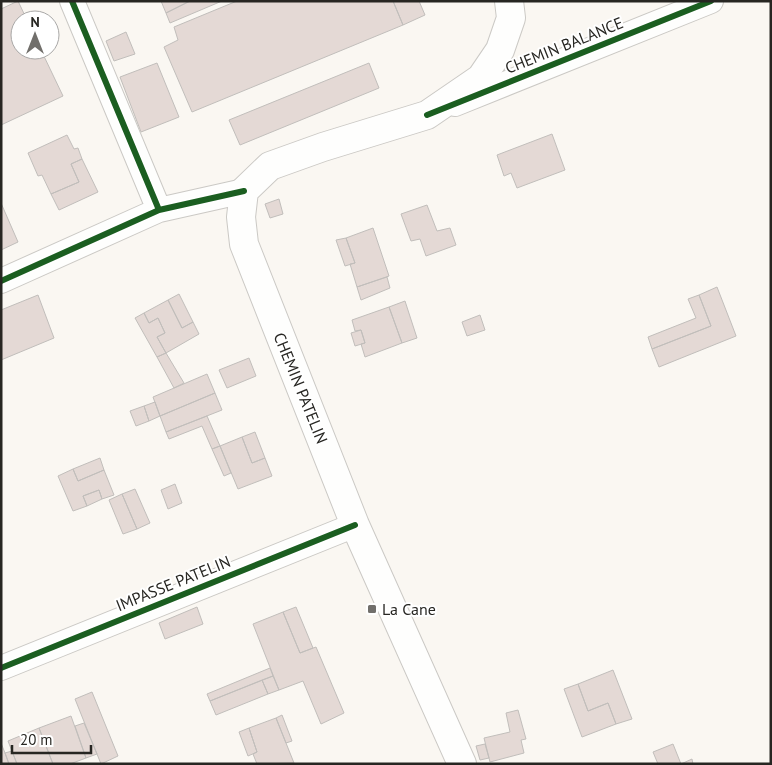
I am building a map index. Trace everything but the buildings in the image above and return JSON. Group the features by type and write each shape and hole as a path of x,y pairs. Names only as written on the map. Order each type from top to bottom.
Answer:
{"main road":[{"path":"244,191 270,166 323,147 427,115 481,78 500,50 510,18 509,1"},
{"name":"CHEMIN PATELIN","path":"244,191 241,217 244,244 355,525 462,764"}],"street":[{"path":"72,1 159,210"},
{"name":"CHEMIN BALANCE","path":"427,115 711,1"},
{"path":"1,281 159,210 244,191"},
{"name":"IMPASSE PATELIN","path":"1,668 355,525"}],"cycle path":[{"path":"72,1 159,210"},
{"path":"427,115 711,1"},
{"path":"1,281 159,210 244,191"},
{"path":"1,668 355,525"}],"place":[{"name":"La Cane","path":"372,609"}]}
